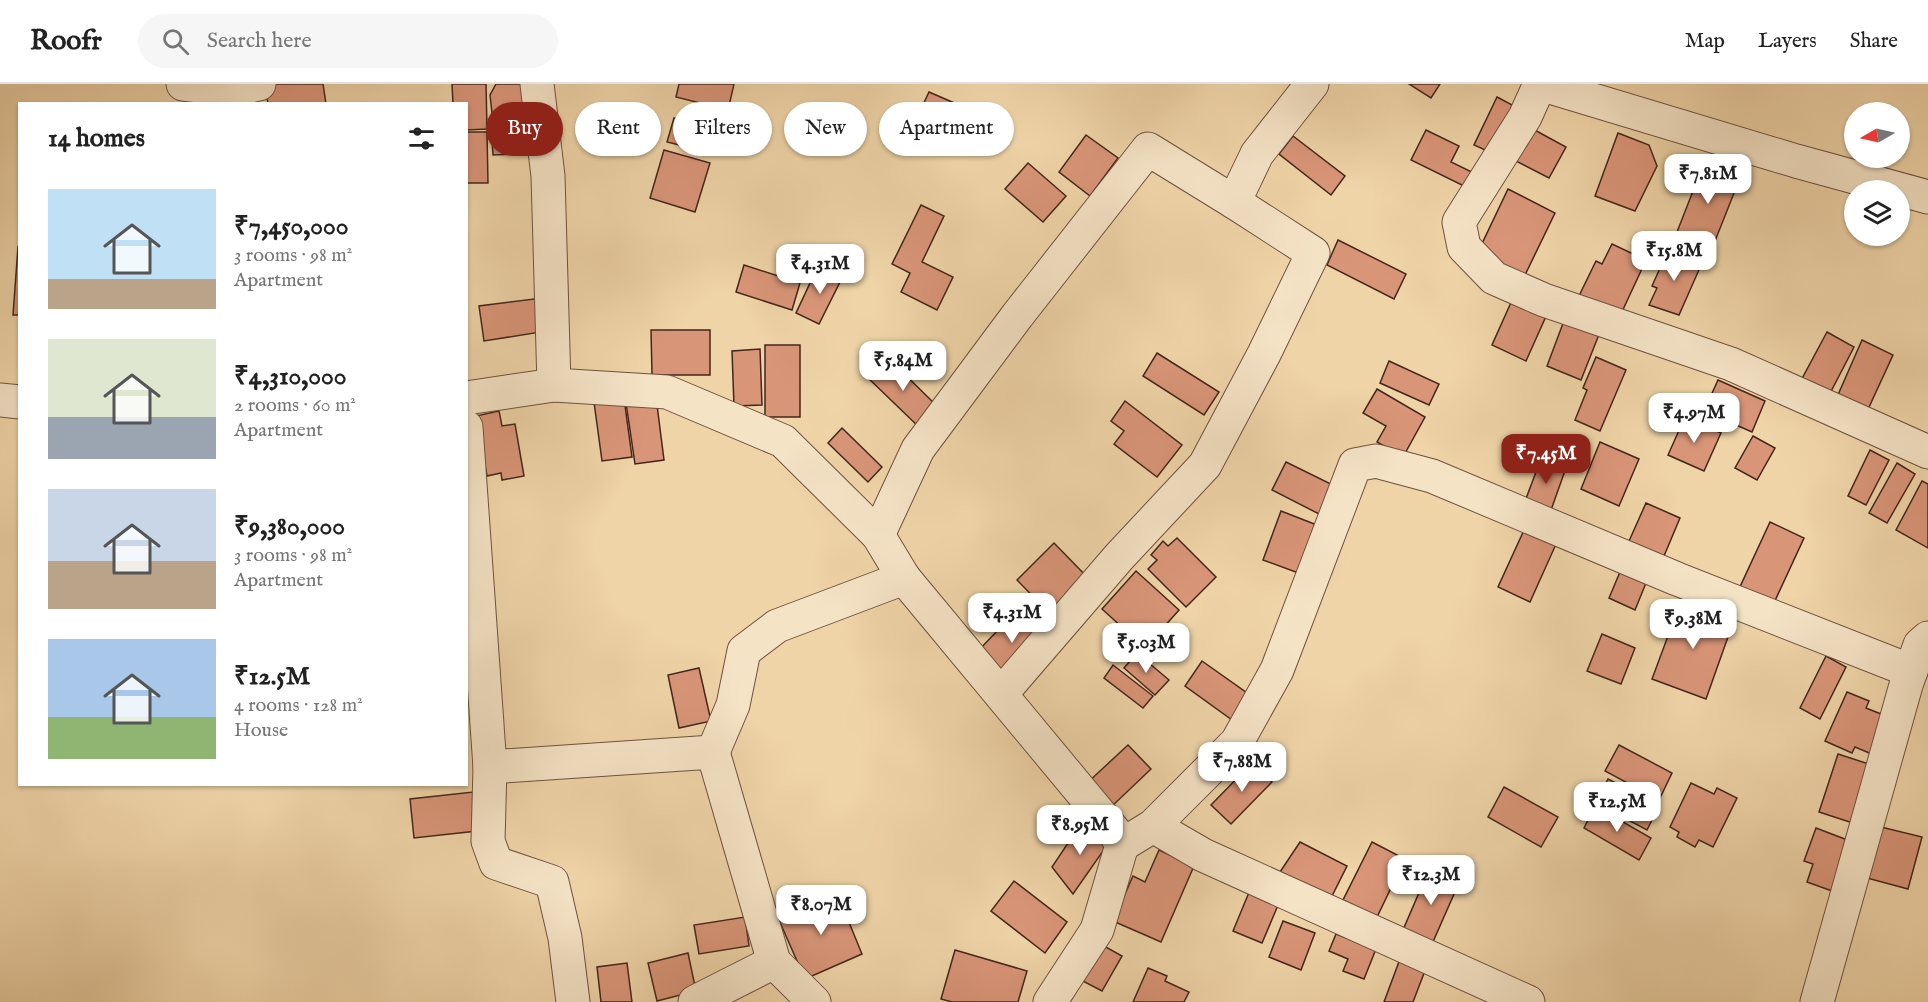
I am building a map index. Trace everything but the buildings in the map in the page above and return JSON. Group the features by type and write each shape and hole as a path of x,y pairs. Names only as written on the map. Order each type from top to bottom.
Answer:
{"street":[{"path":"183,84 240,90"},
{"path":"537,84 548,176 554,385"},
{"path":"1234,202 1257,154 1312,84"},
{"path":"1928,197 1796,161 1540,84 1525,117 1459,222 1464,247 1494,278 1544,300 1731,364 1928,452"},
{"path":"878,535 918,449 1017,316 1148,149 1313,253 1264,354 1204,465 1119,557 1001,694"},
{"path":"468,398 554,385 667,392 783,441 878,535 904,578 1114,831 1122,845"},
{"path":"0,400 18,402"},
{"path":"468,455 490,767 489,841 496,864 552,882 565,938 573,1002"},
{"path":"1050,1002 1097,930 1122,845 1153,826 1237,742 1249,722 1277,670 1355,465 1376,461 1432,476 1677,579 1911,671"},
{"path":"814,1002 774,962 713,752 733,705 744,651 777,626 904,578"},
{"path":"1817,1002 1911,671 1920,645 1928,638"},
{"path":"490,767 713,752"},
{"path":"1153,826 1203,855 1528,1002"},
{"path":"695,1002 774,962"}]}
